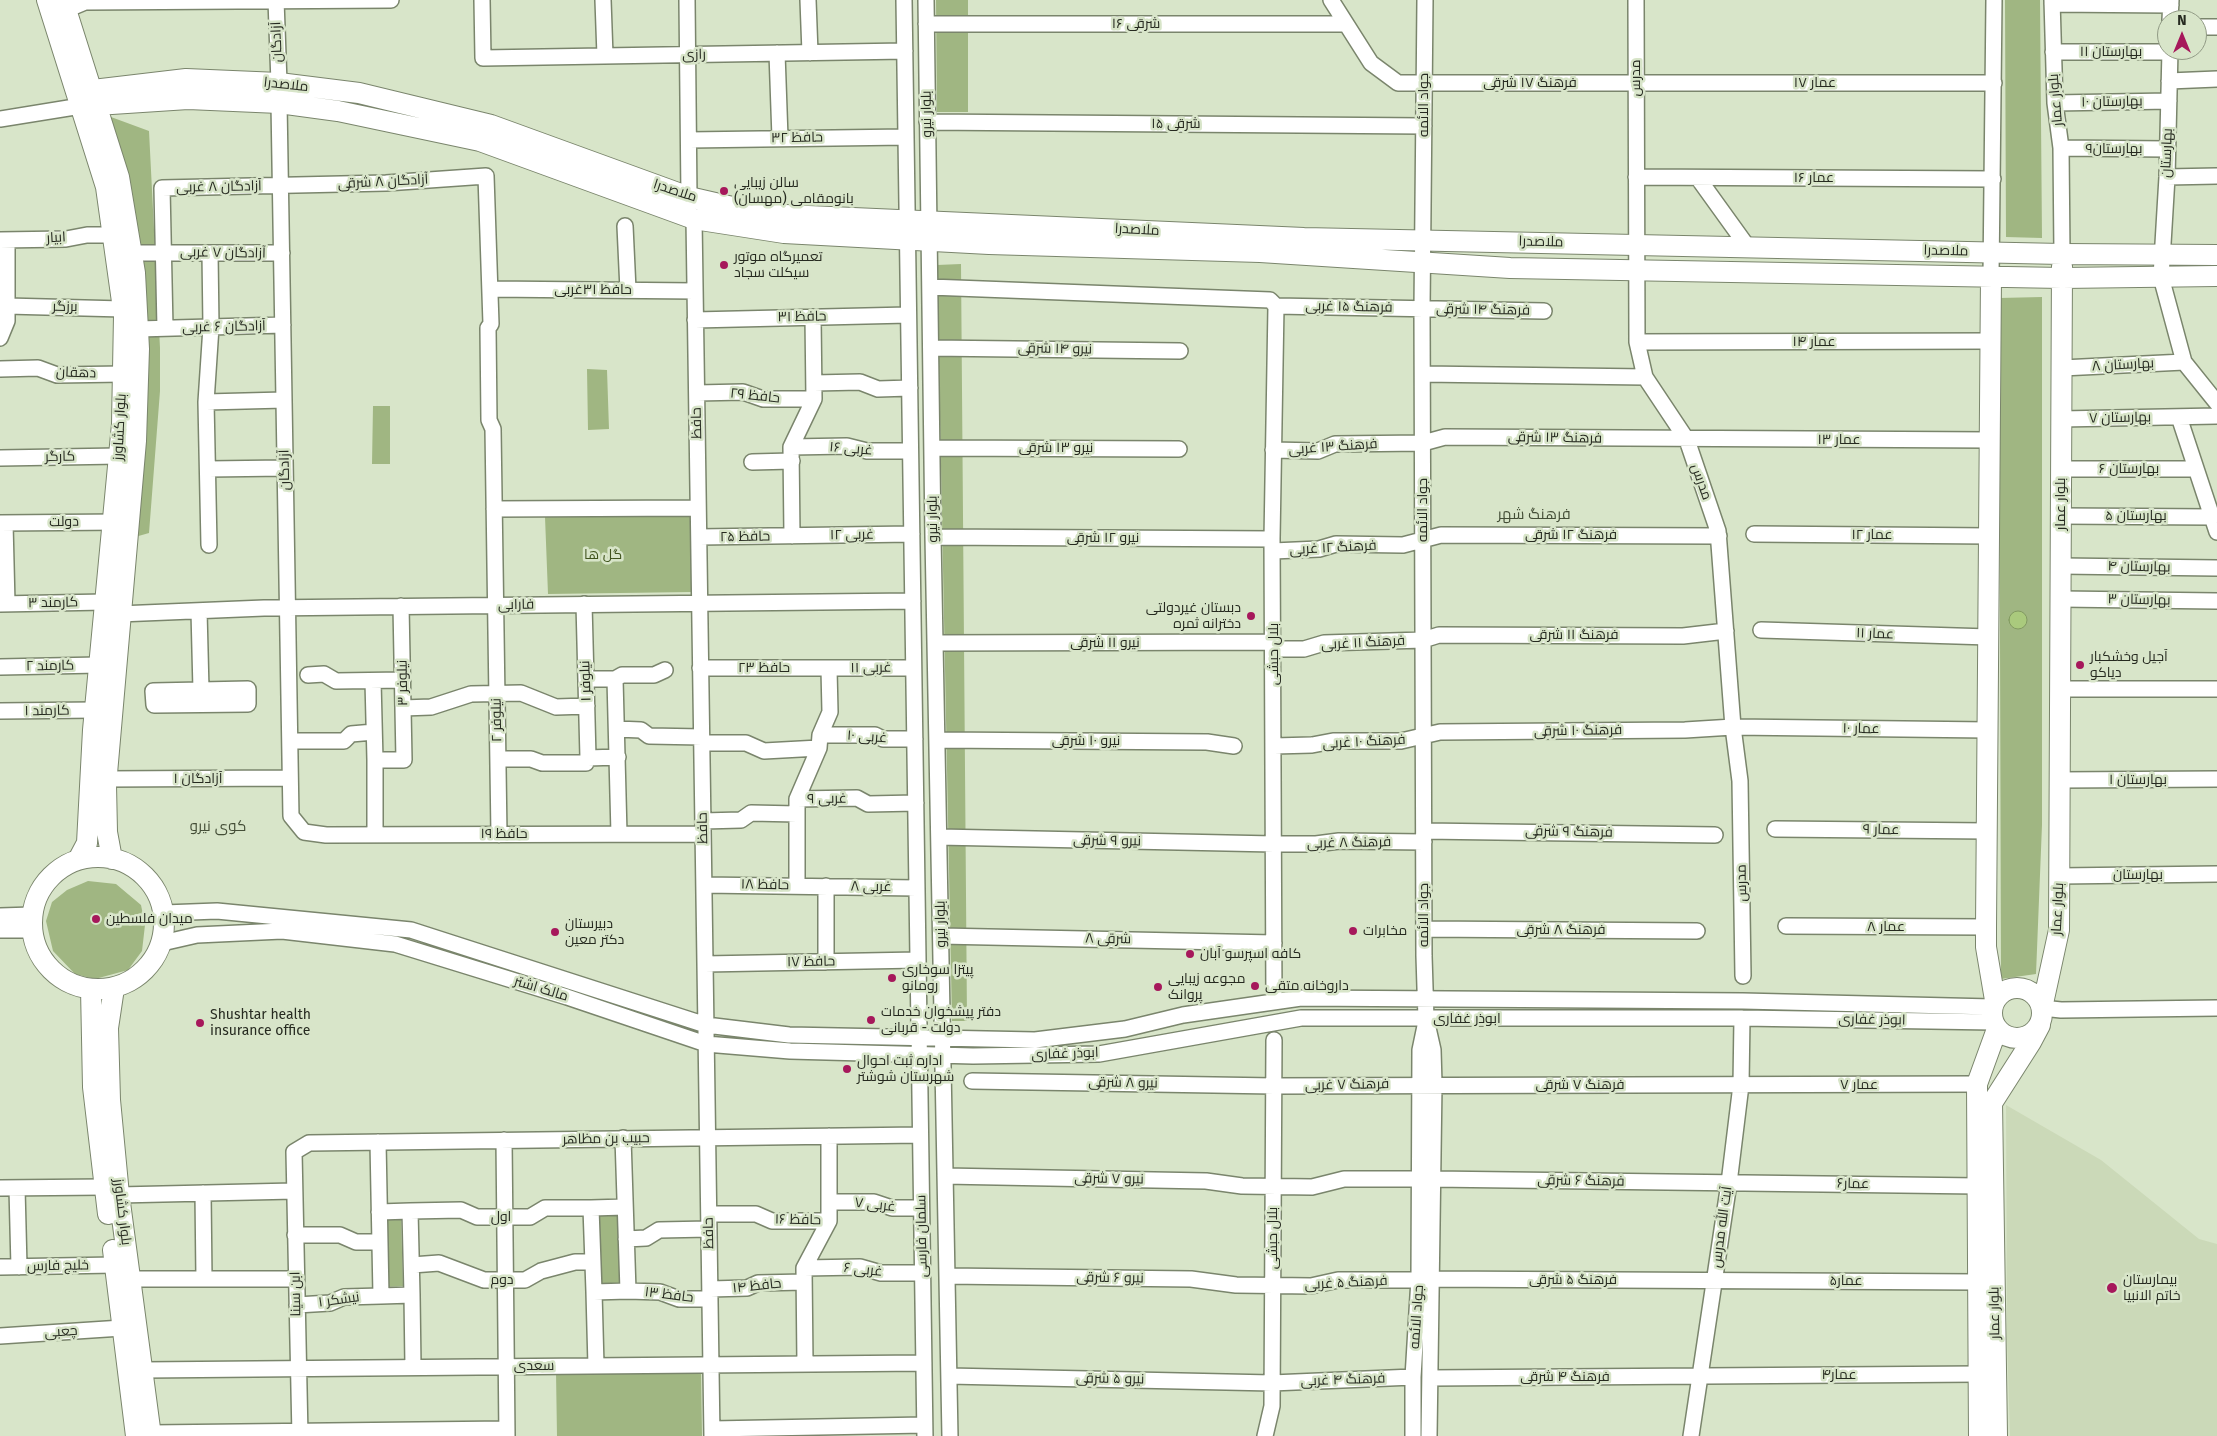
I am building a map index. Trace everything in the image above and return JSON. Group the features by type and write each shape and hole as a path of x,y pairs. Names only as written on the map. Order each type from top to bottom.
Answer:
{"main road":[{"name":"بلوار کشاورز","path":"47,0 119,177 135,273 138,329 136,441 120,522 112,608 106,779 107,832 112,859"},
{"name":"بلوار کشاورز","path":"65,5 106,188 123,309 122,424 119,456 120,522"},
{"name":"ملاصدرا","path":"86,98 186,79 279,83 359,94 491,125 689,197 763,214 907,230 929,241 1260,252 1510,268 1636,268 2062,278 2217,276"},
{"name":"ملاصدرا","path":"86,98 188,99 279,103 338,111 480,140 694,219 784,233 907,230 929,221 1294,237 1992,253 2217,255"},
{"path":"1953,275 1958,263 1954,252"},
{"name":"بلوار عمار","path":"1979,1436 1979,1374 1987,1332 1992,1103 2047,1015 2059,930 2062,254"},
{"path":"1991,276 1986,947 1995,1015 2010,1037 2019,1038 2027,1036 2047,1015 2034,993 2026,989 2008,989 1995,1015"},
{"name":"بلوار کشاورز","path":"78,860 88,844 99,665 112,608"},
{"path":"101,856 112,859 123,861 143,873 157,891 164,913 165,928 162,943 151,963 135,978 114,988 91,989 70,983 51,970 38,952 32,922 37,896 47,880 61,868 78,860 101,856"},
{"name":"بلوار کشاورز","path":"114,988 108,1028 115,1265 122,1328 146,1435"},
{"name":"بلوار کشاورز","path":"91,989 93,1087 112,1191 131,1279 144,1370 146,1435"},
{"name":"بلوار عمار","path":"1995,1015 1977,1084 1978,1282 1987,1332 1997,1436"}],"street":[{"name":"آزادگان","path":"276,0 279,83"},
{"path":"65,5 85,2 391,0"},
{"name":"رازی","path":"482,0 483,58 905,51"},
{"path":"603,0 605,56"},
{"path":"686,0 689,197"},
{"path":"808,0 810,53"},
{"name":"بلوار نیرو","path":"904,0 919,1036"},
{"name":"بلوار نیرو","path":"926,0 933,538 943,1037"},
{"name":"فرهنگ ۱۷ شرقی","path":"1331,0 1371,63 1398,83 1636,83"},
{"name":"جواد الائمه","path":"1425,0 1422,309 1426,1019 1420,1050 1427,1084 1425,1280 1430,1378 1429,1436"},
{"name":"مدرس","path":"1636,0 1637,342 1645,376 1687,440 1719,536 1733,727 1740,781 1743,976"},
{"path":"1991,276 1994,0"},
{"path":"2052,2 2171,2"},
{"name":"بلوار عمار","path":"2052,2 2055,103 2061,148 2062,254"},
{"name":"۱۶ شرقی","path":"926,24 1345,24"},
{"name":"بهارستان ۱۱","path":"2053,52 2157,51"},
{"path":"777,54 780,138"},
{"name":"بهارستان","path":"2161,277 2167,177 2170,60"},
{"path":"2169,81 2217,79"},
{"name":"عمار ۱۷","path":"1636,83 1994,83"},
{"path":"0,119 86,98"},
{"name":"بهارستان ۱۰","path":"2055,103 2169,101"},
{"name":"آزادگان","path":"279,103 291,816 304,832"},
{"name":"۱۵ شرقی","path":"927,122 1424,126"},
{"name":"حافظ ۳۲","path":"689,140 906,137"},
{"name":"بهارستان۹","path":"2061,148 2167,149"},
{"name":"آزادگان ۸ شرقی","path":"280,187 386,183 486,176"},
{"name":"نیلوفر ۲","path":"486,176 491,289 491,324 488,328 488,420 493,429 499,834"},
{"path":"2167,177 2217,176"},
{"name":"عمار ۱۶","path":"1636,177 1993,179"},
{"path":"1698,178 1747,246"},
{"name":"آزادگان ۸ غربی","path":"164,252 162,188 280,187"},
{"name":"حافظ","path":"694,219 712,1433"},
{"path":"625,226 628,290"},
{"name":"ابیار","path":"3,240 66,239 87,235 113,235"},
{"path":"0,338 5,316 3,240"},
{"path":"164,252 165,328"},
{"name":"آزادگان ۷ غربی","path":"132,253 282,253"},
{"path":"209,545 206,402 211,327 210,253"},
{"path":"2161,277 2184,362 2217,403"},
{"name":"فرهنگ ۱۵ غربی","path":"930,287 1270,300 1276,306 1422,309"},
{"name":"حافظ ۳۱غربی","path":"491,289 695,291"},
{"name":"بلال حبشی","path":"1274,1002 1273,450 1276,306"},
{"name":"برزگر","path":"5,316 123,309"},
{"name":"فرهنگ ۱۴ شرقی","path":"1422,309 1544,312"},
{"name":"حافظ ۳۱","path":"695,320 908,315"},
{"path":"792,536 791,454 814,399 814,317"},
{"name":"آزادگان ۶ غربی","path":"138,329 283,326"},
{"name":"عمار ۱۴","path":"1637,342 1991,341"},
{"name":"نیرو ۱۴ شرقی","path":"930,348 1180,351"},
{"name":"بهارستان ۸","path":"2062,368 2184,362"},
{"name":"دهقان","path":"0,369 38,368 57,375 123,374"},
{"path":"1423,374 1645,376"},
{"path":"814,383 860,382 878,389 910,388"},
{"name":"حافظ ۲۹","path":"696,393 743,392 763,399 814,399"},
{"path":"206,402 284,400"},
{"name":"بهارستان ۷","path":"2061,419 2217,416"},
{"path":"2179,417 2217,532"},
{"name":"فرهنگ ۱۳ شرقی","path":"1423,443 1445,437 1687,440"},
{"name":"عمار ۱۳","path":"1687,440 1990,440"},
{"name":"فرهنگ ۱۳ غربی","path":"1273,450 1318,451 1335,444 1423,443"},
{"name":"۱۶ غربی","path":"752,462 847,446 867,451 910,451"},
{"name":"نیرو ۱۳ شرقی","path":"932,448 1179,449"},
{"name":"کارگر","path":"0,458 119,456"},
{"path":"208,469 285,468"},
{"name":"بهارستان ۶","path":"2061,469 2196,469"},
{"path":"494,509 698,508"},
{"name":"بهارستان ۵","path":"2061,516 2212,517"},
{"name":"دولت","path":"3,523 120,522"},
{"path":"3,523 3,604"},
{"name":"۱۲ غربی","path":"792,536 912,534"},
{"name":"عمار ۱۲","path":"1754,534 1990,536"},
{"name":"فرهنگ ۱۲ شرقی","path":"1423,540 1441,535 1719,536"},
{"name":"حافظ ۲۵","path":"699,538 792,536"},
{"name":"نیرو ۱۲ شرقی","path":"933,538 1273,545"},
{"name":"فرهنگ ۱۲ غربی","path":"1273,545 1319,549 1336,544 1402,545 1423,540"},
{"name":"بهارستان ۴","path":"2061,566 2217,568"},
{"name":"بهارستان ۳","path":"2061,599 2217,601"},
{"name":"فارابی","path":"112,608 199,611 401,606 913,601"},
{"name":"کارمند ۳","path":"3,604 112,608"},
{"name":"نیلوفر ۱","path":"584,604 588,758"},
{"name":"نیلوفر ۳","path":"375,760 404,760 401,606"},
{"path":"199,611 201,690"},
{"name":"عمار ۱۱","path":"1761,630 1989,637"},
{"name":"فرهنگ ۱۱ شرقی","path":"1423,640 1439,635 1683,636 1726,631"},
{"name":"فرهنگ ۱۱ غربی","path":"1274,646 1304,649 1324,643 1423,640"},
{"name":"نیرو ۱۱ شرقی","path":"936,643 1274,646"},
{"name":"کارمند ۲","path":"0,667 99,665"},
{"name":"حافظ ۲۳","path":"700,668 829,669"},
{"name":"۱۱ غربی","path":"829,669 914,668"},
{"path":"797,886 797,807 830,712 829,669"},
{"path":"586,680 615,679 622,675 654,675 665,670"},
{"path":"308,675 324,674 336,681 403,680"},
{"path":"615,679 618,834"},
{"path":"373,681 375,835"},
{"path":"248,689 248,704 154,705 153,691 201,690 248,689"},
{"path":"2060,689 2217,689"},
{"path":"403,708 431,707 471,694 497,693 521,693 556,707 587,706"},
{"name":"کارمند ۱","path":"0,711 95,710"},
{"name":"عمار ۱۰","path":"1733,727 1988,730"},
{"name":"فرهنگ ۱۰ شرقی","path":"1424,737 1440,732 1685,730 1733,727"},
{"name":"۱۰ غربی","path":"617,729 641,730 649,736 746,743 764,751 874,735 883,739 914,739"},
{"path":"290,741 344,741 351,734 374,732"},
{"name":"فرهنگ ۱۰ غربی","path":"1274,746 1312,745 1333,741 1401,741 1424,737"},
{"name":"نیرو ۱۰ شرقی","path":"937,740 1207,742 1234,746"},
{"path":"498,759 531,759 542,763 586,763 588,758 618,757"},
{"name":"آزادگان ۱","path":"106,779 290,778"},
{"name":"بهارستان ۱","path":"2060,780 2217,779"},
{"name":"۹ غربی","path":"703,827 741,820 751,814 857,798 868,804 916,803"},
{"name":"حافظ ۱۹","path":"304,832 326,835 618,834 703,827"},
{"name":"عمار ۹","path":"1775,829 1987,831"},
{"name":"فرهنگ ۹ شرقی","path":"1424,836 1715,835"},
{"name":"فرهنگ ۸ غربی","path":"1274,844 1316,844 1424,836"},
{"name":"نیرو ۹ شرقی","path":"939,838 1274,844"},
{"name":"بهارستان","path":"2060,876 2217,874"},
{"name":"حافظ ۱۸","path":"704,884 826,886"},
{"path":"826,886 826,962"},
{"name":"۸ غربی","path":"826,886 917,888"},
{"name":"مالک اشتر","path":"164,913 217,911 411,930 706,1025 789,1035 919,1036"},
{"path":"0,916 32,922"},
{"path":"0,930 32,922"},
{"name":"عمار ۸","path":"1786,926 1986,928"},
{"name":"فرهنگ ۸ شرقی","path":"1424,929 1697,931"},
{"name":"مالک اشتر","path":"162,943 197,935 282,931 395,944 566,997 706,1044 790,1051 919,1054"},
{"name":"۸ شرقی","path":"941,936 1274,942"},
{"name":"حافظ ۱۷","path":"705,964 918,960"},
{"name":"ابوذر غفاری","path":"919,1036 1035,1040 1125,1029 1183,1015 1301,998 1743,1001 1995,1015"},
{"path":"2047,1015 2217,1008"},
{"name":"ابوذر غفاری","path":"919,1054 1099,1054 1301,1018 1742,1018 1995,1015"},
{"name":"آیت الله مدرس","path":"1691,1436 1729,1183 1740,1085 1742,1018"},
{"name":"سلمان فارسی","path":"919,1036 925,1430"},
{"name":"سلمان فارسی","path":"943,1037 950,1436"},
{"name":"بلال حبشی","path":"1265,1436 1272,1406 1274,1040"},
{"name":"نیرو ۸ شرقی","path":"972,1080 1274,1086"},
{"name":"فرهنگ ۷ شرقی","path":"1427,1084 1740,1085"},
{"name":"فرهنگ ۷ غربی","path":"1274,1086 1427,1084"},
{"name":"عمار ۷","path":"1740,1085 1977,1084"},
{"name":"حبیب بن مظاهر","path":"294,1152 308,1143 920,1135"},
{"path":"805,1364 804,1275 829,1221 829,1136"},
{"path":"623,1138 628,1291"},
{"path":"146,1435 507,1432 504,1140"},
{"path":"378,1142 380,1296"},
{"name":"ابن سینا","path":"294,1152 300,1433"},
{"name":"نیرو ۷ شرقی","path":"945,1176 1206,1181 1242,1186 1312,1188 1344,1179 1426,1179"},
{"name":"فرهنگ ۶ شرقی","path":"1426,1179 1729,1183"},
{"name":"عمار۶","path":"1729,1183 1978,1186"},
{"path":"0,1188 203,1193 294,1191"},
{"path":"17,1188 19,1267"},
{"path":"203,1193 204,1279"},
{"name":"۷ غربی","path":"829,1202 874,1202 892,1208 921,1208"},
{"name":"اول","path":"379,1212 461,1210 477,1217 530,1217 546,1208 625,1207"},
{"path":"591,1208 596,1366"},
{"path":"410,1211 413,1367"},
{"name":"حافظ ۱۶","path":"626,1239 646,1238 659,1230 756,1214 772,1221 829,1221"},
{"path":"295,1235 340,1235 356,1242 379,1242"},
{"name":"دوم","path":"412,1264 439,1263 484,1280 525,1280 541,1271 575,1262 593,1262"},
{"name":"خلیج فارس","path":"0,1267 115,1265"},
{"name":"۶ غربی","path":"804,1275 860,1267 882,1273 922,1273"},
{"name":"حافظ ۱۴","path":"710,1294 804,1275"},
{"name":"نیرو ۶ شرقی","path":"947,1276 1191,1279 1236,1285 1273,1285"},
{"path":"131,1279 296,1278"},
{"name":"فرهنگ ۵ غربی","path":"1273,1285 1311,1286 1338,1280 1425,1280"},
{"name":"جواد الائمه","path":"1413,1436 1413,1377 1425,1280"},
{"name":"فرهنگ ۵ شرقی","path":"1425,1280 1714,1280"},
{"name":"عمار۵","path":"1714,1280 1978,1282"},
{"name":"حافظ ۱۳","path":"594,1292 660,1292 679,1299 710,1294"},
{"name":"نیشکر ۱","path":"297,1305 330,1302 344,1297 412,1295"},
{"name":"چعبی","path":"0,1336 122,1328"},
{"name":"سعدی","path":"144,1370 924,1363"},
{"name":"عمار۴","path":"1700,1376 1979,1374"},
{"name":"نیرو ۵ شرقی","path":"949,1376 1272,1382"},
{"name":"فرهنگ ۴ شرقی","path":"1430,1378 1700,1376"},
{"name":"فرهنگ ۴ غربی","path":"1272,1382 1413,1377"},
{"path":"712,1433 925,1430"}],"shaded area":[{"path":"2014,611 2022,611 2027,616 2025,627 2014,629 2009,624 2009,616"},
{"name":"بیمارستان خاتم الانبیا","path":"2006,1105 2101,1160 2199,1239 2217,1244 2217,1436 2010,1436 2007,1339"}],"green space":[{"path":"936,0 968,0 968,112 937,112"},
{"path":"2005,0 2040,0 2042,238 2006,237"},
{"path":"111,117 149,131 160,348 160,391 149,533 135,537"},
{"path":"961,264 967,1021 952,1021 937,265"},
{"path":"2042,297 2042,825 2036,974 2001,979 1999,298"},
{"path":"587,369 607,370 609,429 588,430"},
{"path":"373,406 390,406 390,464 372,464"},
{"name":"گل ها","path":"690,514 692,592 548,594 545,517"},
{"path":"88,881 116,884 141,905 145,925 142,951 128,970 95,979 75,974 53,951 46,921 52,902 67,890"},
{"path":"598,1215 619,1215 620,1285 600,1286"},
{"path":"401,1219 403,1286 387,1287 385,1220"},
{"path":"701,1370 702,1436 557,1436 556,1372"}],"place":[{"name":"سالن زیبایی بانومقامی (مهسان)","path":"724,191"},
{"name":"تعمیرگاه موتور سیکلت سجاد","path":"724,265"},
{"name":"دبستان غیردولتی دخترانه ثمره","path":"1251,616"},
{"name":"آجیل وخشکبار دیاکو","path":"2080,665"},
{"name":"میدان فلسطین","path":"96,919"},
{"name":"مخابرات","path":"1353,931"},
{"name":"دبیرستان دکتر معین","path":"555,932"},
{"name":"کافه اسپرسو آبان","path":"1190,954"},
{"name":"پیتزا سوخاری رومانو","path":"892,978"},
{"name":"داروخانه متقی","path":"1255,986"},
{"name":"مجوعه زیبایی پروانک","path":"1158,987"},
{"name":"دفتر پیشخوان خدمات دولت - قربانی","path":"871,1020"},
{"name":"Shushtar health insurance office","path":"200,1023"},
{"name":"اداره ثبت احوال شهرستان شوشتر","path":"847,1069"},
{"name":"بیمارستان خاتم الانبیا","path":"2112,1288"}],"district":[{"name":"فرهنگ شهر","path":"1534,515"},
{"name":"کوی نیرو","path":"218,827"}]}
